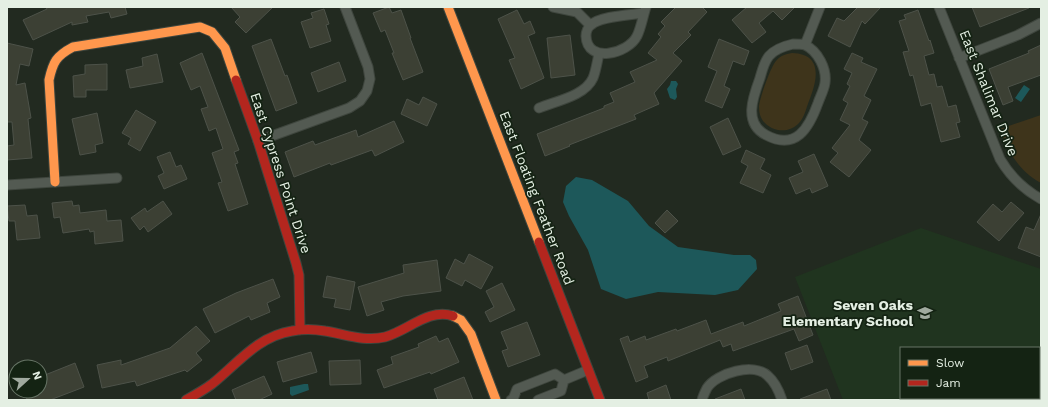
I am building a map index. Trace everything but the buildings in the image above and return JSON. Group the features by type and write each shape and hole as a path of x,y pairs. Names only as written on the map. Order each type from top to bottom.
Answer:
{"street":[{"path":"258,142 349,108 360,101 367,91 370,79 368,67 345,7"},
{"name":"East Floating Feather Road","path":"448,7 600,400"},
{"path":"553,7 577,12 590,25"},
{"path":"805,45 820,7"},
{"name":"East Shalimar Drive","path":"939,7 1000,159 1014,179 1041,199"},
{"path":"645,10 637,37 630,46 621,51 599,54 594,52 589,47 586,41 586,33 590,25 600,19 645,10"},
{"path":"959,58 1018,35 1041,22"},
{"name":"East Cypress Point Drive","path":"55,182 49,80 52,65 61,53 73,47 188,28 200,27 212,32 225,48 258,142 299,275 300,330"},
{"path":"793,44 805,45 820,59 825,71 825,83 811,121 800,135 791,139 782,140 770,137 763,133 756,125 751,113 752,101 765,63 770,55 782,47 793,44"},
{"path":"539,108 580,93 588,87 594,78 599,54"},
{"path":"7,185 117,178"},
{"path":"186,400 197,395 208,387 245,352 271,336 300,330 324,331 360,339 379,338 396,333 430,316 442,313 453,315 462,320 470,332 496,400"},
{"path":"702,400 707,388 718,378 740,370 754,368 768,375 777,386 782,400"},
{"path":"564,380 588,370"},
{"path":"513,400 517,389 524,386 555,374 564,380"},
{"path":"538,400 561,391 564,380"}],"shaded area":[{"path":"792,53 809,58 814,63 816,77 812,93 802,119 795,127 786,130 771,128 760,116 760,103 774,64 781,57"},
{"path":"1041,115 1041,183 1020,167 1007,146 1000,129"},
{"name":"Seven Oaks Elementary School","path":"921,228 1041,269 1041,400 843,400 795,277"}],"water":[{"path":"671,81 676,81 678,84 676,89 677,97 675,100 670,98 667,89"},
{"path":"1024,85 1030,89 1021,102 1015,98"},
{"path":"576,177 592,180 628,201 649,226 678,247 734,255 750,255 756,260 757,269 738,290 715,295 658,292 626,299 601,289 588,250 563,202 566,186"},
{"path":"308,384 309,390 292,396 290,394 290,387"}],"traffic: slow":[{"path":"448,7 539,242"},
{"path":"55,182 49,80 56,60 63,53 73,47 200,27 212,32 225,48 236,80"},
{"path":"453,316 461,320 471,334 496,400"}],"traffic: jam":[{"path":"236,80 258,141 296,263 299,275 300,330"},
{"path":"539,242 600,400"},
{"path":"186,400 212,384 258,345 280,334 296,330 312,330 370,339 394,334 418,321 435,315 444,314 453,316"}],"place":[{"name":"Seven Oaks Elementary School","path":"925,313"}]}
